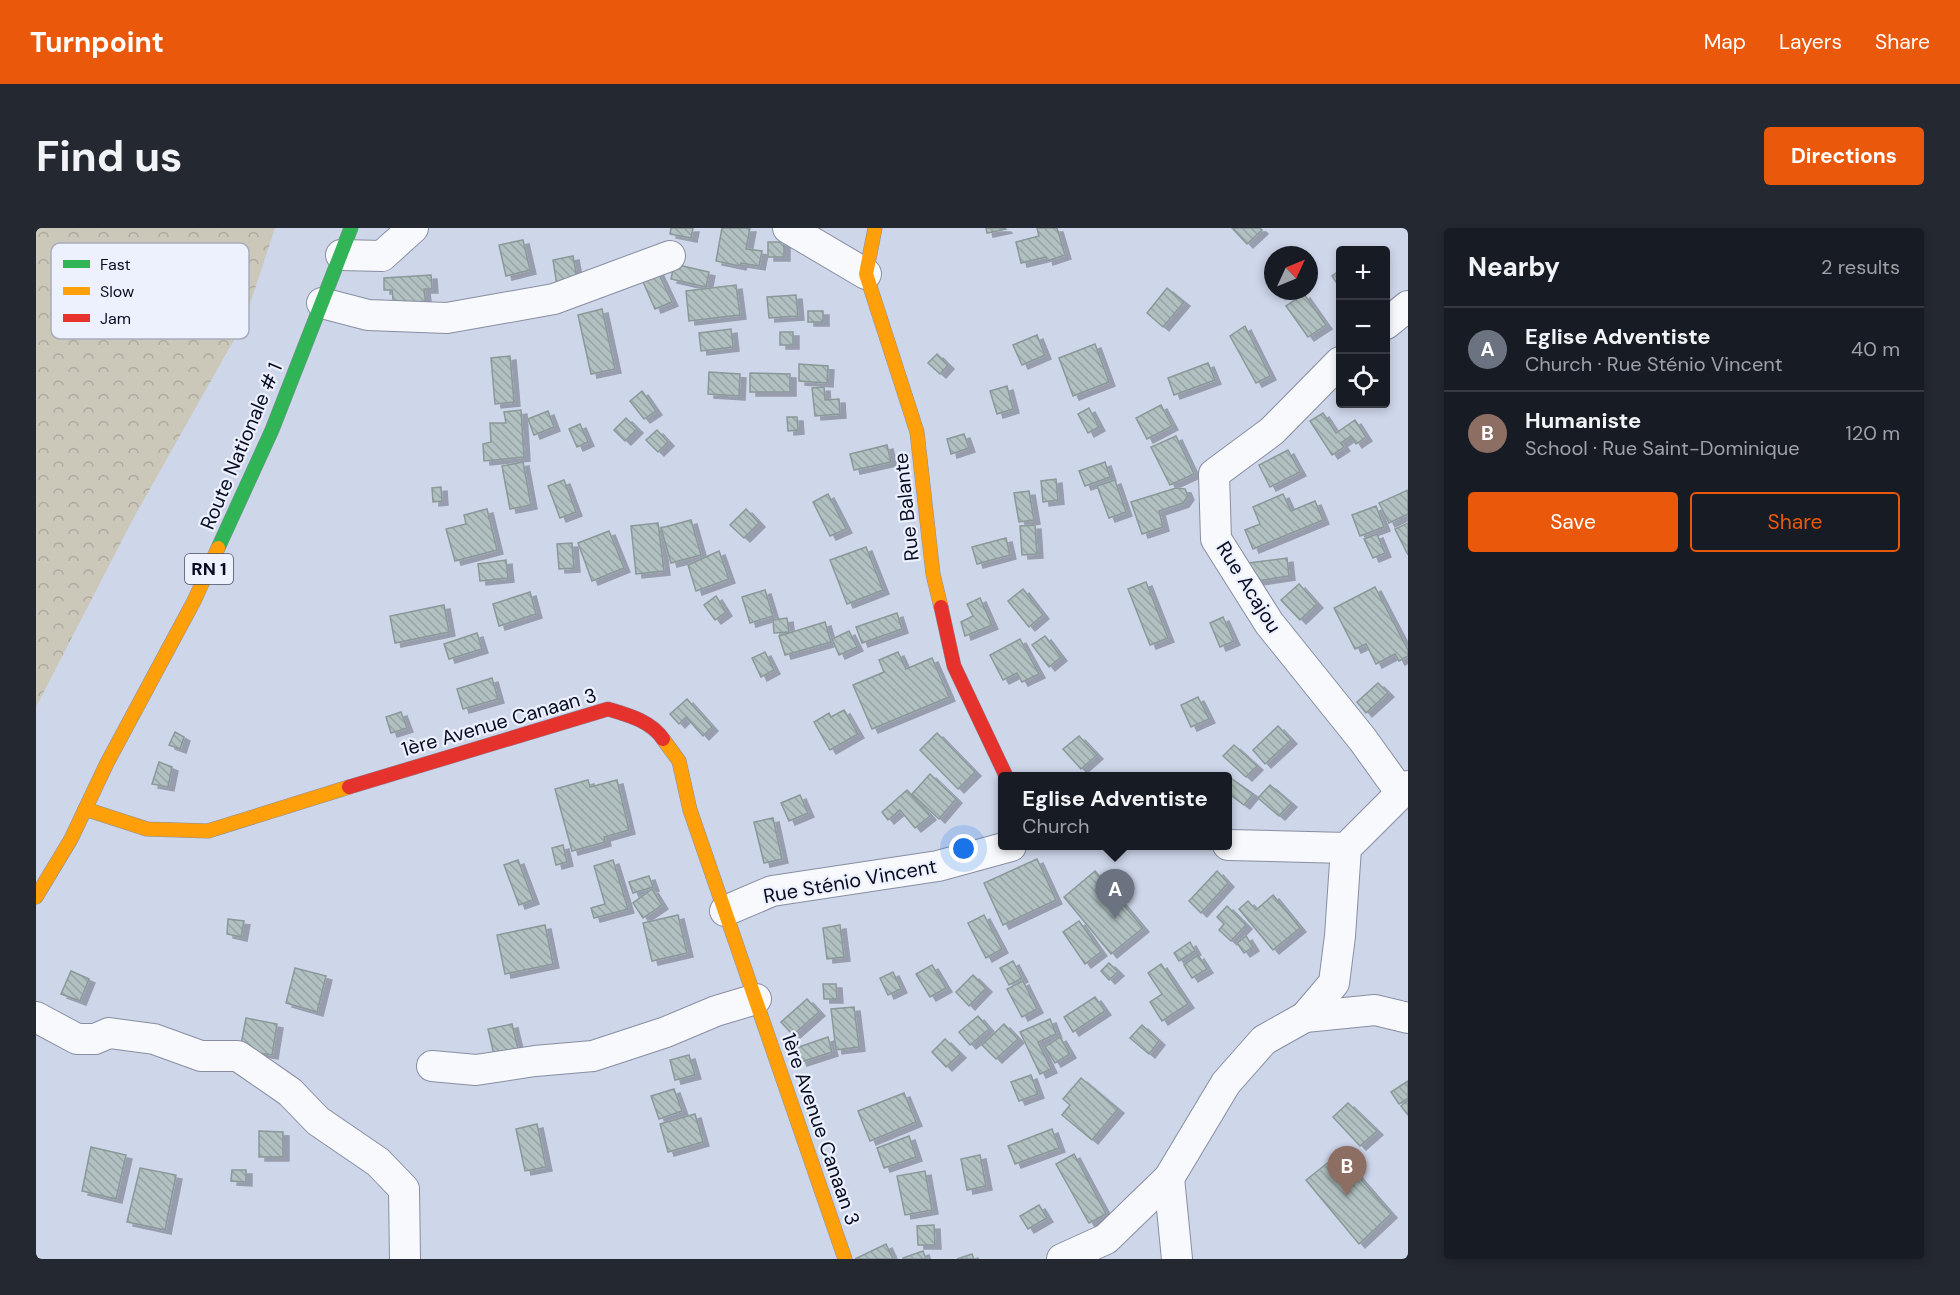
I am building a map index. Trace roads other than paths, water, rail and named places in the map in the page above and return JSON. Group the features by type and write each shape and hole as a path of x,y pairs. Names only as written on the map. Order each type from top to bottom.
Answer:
{"main road":[{"name":"Rue Balante","path":"875,228 866,274 917,432 933,574 954,666 1004,772"},
{"name":"Route Nationale # 1","path":"36,897 71,839 107,763 194,601 272,430 346,242"},
{"name":"1ère Avenue Canaan 3","path":"85,809 147,829 208,831 608,709 635,717 658,731 679,761 690,810 845,1259"}],"street":[{"path":"346,242 382,256 414,228"},
{"path":"788,228 866,274"},
{"path":"805,228 866,274"},
{"path":"322,303 368,315 447,318 554,298 670,256"},
{"path":"1390,321 1408,306"},
{"name":"Rue Acajou","path":"1336,367 1272,431 1214,474 1216,539 1269,623 1405,789"},
{"path":"1062,1259 1106,1239 1169,1178 1226,1083 1263,1040 1305,1017 1334,983 1347,848 1405,789"},
{"path":"1232,845 1347,848"},
{"name":"Rue Sténio Vincent","path":"725,911 772,891 938,866 998,850"},
{"path":"432,1066 476,1070 535,1061 593,1056 666,1032 716,1011 756,999"},
{"path":"1305,1017 1375,1010 1408,1018"},
{"path":"36,1017 77,1039 95,1040 109,1033 154,1039 201,1056 238,1056 290,1092 318,1121 378,1162 404,1189 405,1259"},
{"path":"1169,1178 1177,1259"}],"place":[{"name":"Eglise Adventiste","path":"1115,919"},
{"name":"Humaniste","path":"1347,1196"}]}
